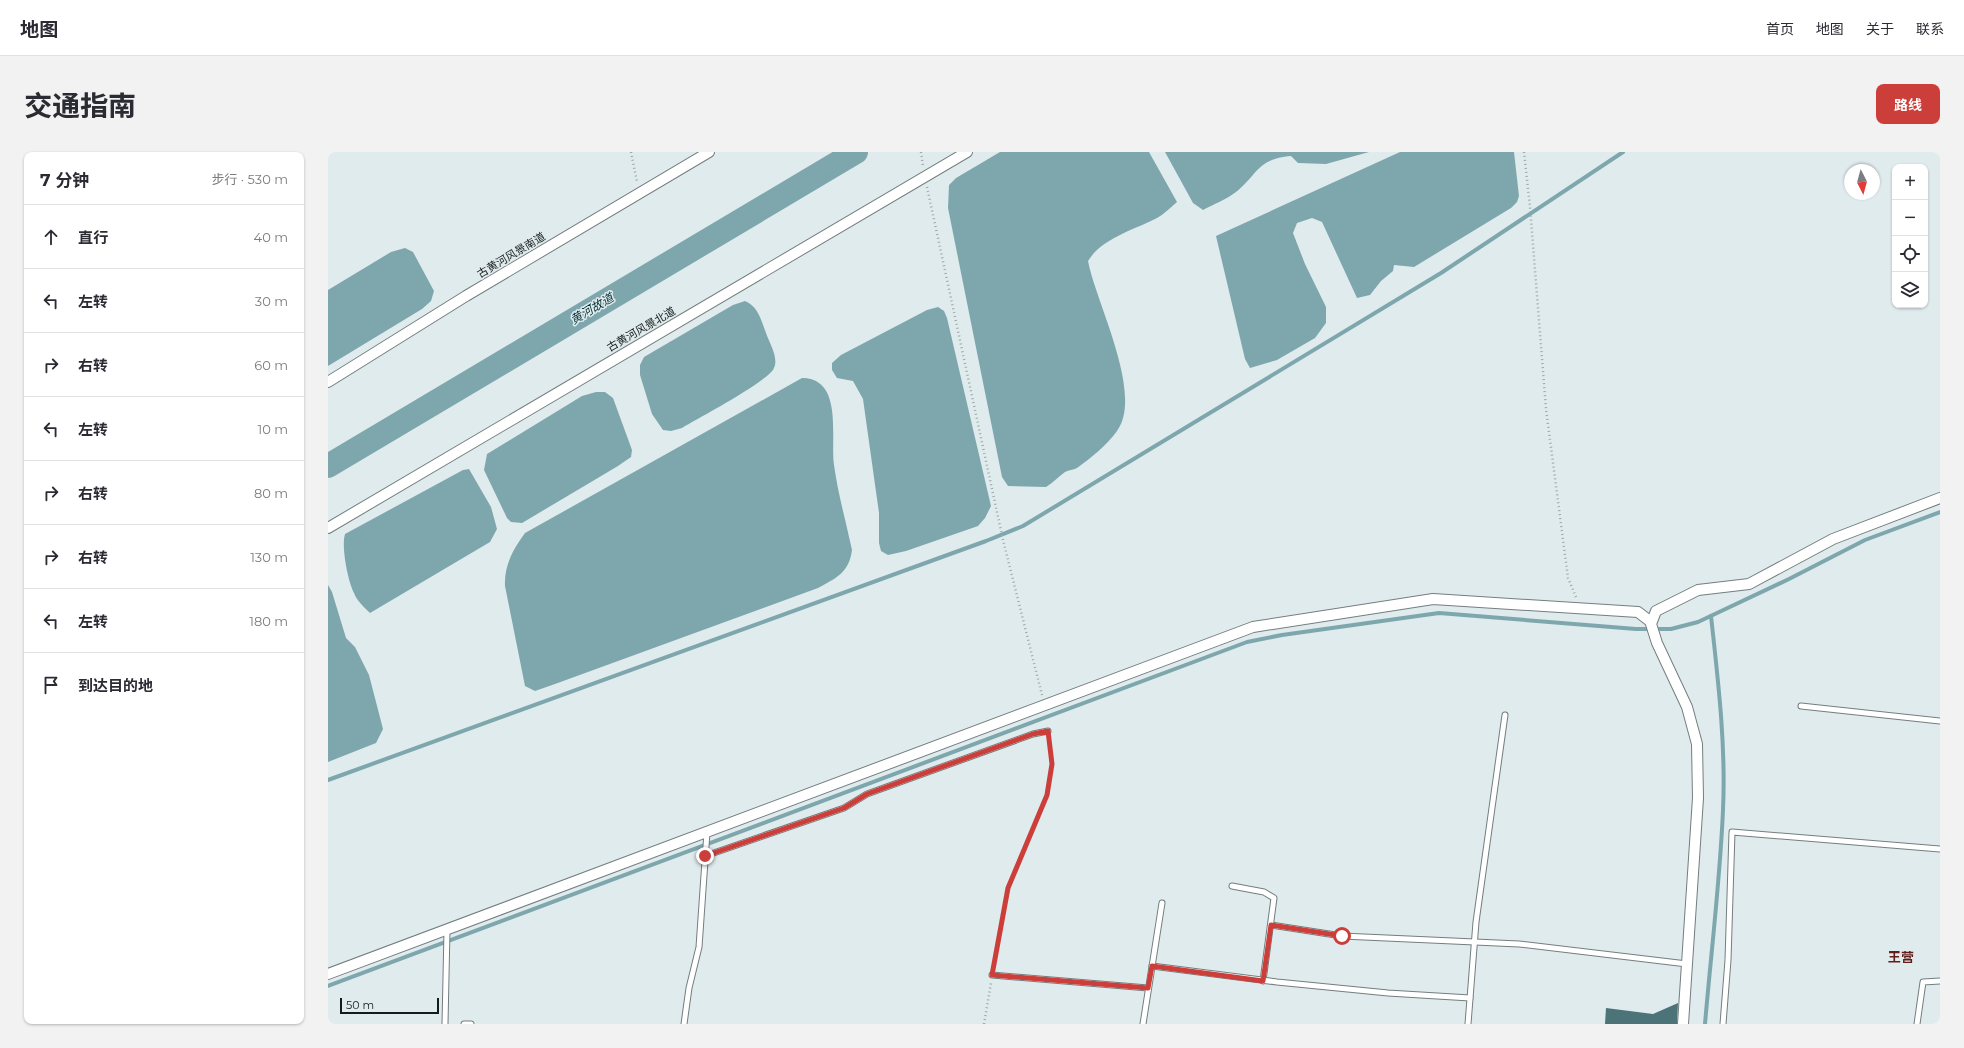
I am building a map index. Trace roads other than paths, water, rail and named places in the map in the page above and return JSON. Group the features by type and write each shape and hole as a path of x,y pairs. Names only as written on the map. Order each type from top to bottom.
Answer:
{"street":[{"name":"古黄河风景南道","path":"328,382 466,296 709,152"},
{"name":"古黄河风景北道","path":"328,528 967,152"},
{"path":"1651,623 1656,611 1698,590 1749,584 1833,539 1940,498"},
{"path":"328,974 447,932 706,835 1253,627 1433,599 1638,612 1651,623 1687,707 1697,744 1698,798 1683,1024"}],"lane":[{"path":"1801,706 1940,721"},
{"path":"1468,1024 1474,942 1505,715"},
{"path":"705,853 844,808 867,794 1019,739 1048,731"},
{"path":"1723,1024 1728,960 1732,832 1940,849"},
{"path":"684,1024 689,988 699,947 706,835"},
{"path":"1232,886 1264,892 1274,898 1263,981"},
{"path":"1143,1024 1162,903"},
{"path":"1271,925 1342,936 1519,944 1687,964"},
{"path":"445,1024 447,932"},
{"path":"1152,966 1263,981 1388,993 1470,998"},
{"path":"992,975 1148,988"},
{"path":"1917,1024 1923,982 1940,981"},
{"path":"464,1024 471,1024"}],"water":[{"path":"1000,152 1149,152 1177,202 1157,218 1110,240 1101,246 1088,261 1116,348 1122,372 1125,395 1124,415 1117,431 1098,451 1077,468 1065,472 1046,487 1008,486 1002,477 948,208 949,185 956,178"},
{"path":"1165,152 1369,152 1326,164 1298,163 1291,156 1271,160 1259,168 1236,192 1203,210 1193,203"},
{"path":"1400,152 1514,152 1519,196 1517,202 1511,208 1414,267 1394,265 1393,271 1381,281 1370,295 1357,298 1322,222 1312,218 1297,223 1293,233 1305,264 1326,307 1326,323 1315,338 1277,360 1250,368 1245,359 1216,236"},
{"path":"405,248 413,252 434,291 431,301 422,309 328,366 328,290 391,252"},
{"path":"745,301 753,306 761,318 773,350 775,360 774,368 760,382 682,428 671,431 663,430 652,414 640,375 640,365 644,357 733,305"},
{"path":"938,307 944,311 947,318 991,506 985,518 978,526 906,551 888,555 881,551 879,543 879,513 863,399 853,381 837,378 832,370 832,363 841,355 927,310"},
{"path":"802,378 815,381 824,388 830,399 833,426 834,465 852,550 848,564 841,574 818,588 555,684 535,691 525,686 505,586 505,579 510,558 525,533"},
{"path":"596,392 605,392 613,398 632,450 631,457 522,523 511,522 507,518 484,470 487,454 582,396"},
{"path":"469,469 491,507 497,529 490,542 370,613 357,599 352,588 346,564 344,547 345,534 463,470"},
{"path":"328,585 332,592 346,638 355,647 369,675 383,729 376,743 328,762"}],"waterway":[{"name":"黄河故道","path":"328,466 856,152"},
{"path":"328,780 986,541 1023,526 1441,273 1623,152"},
{"path":"328,986 1247,642 1282,635 1439,613 1636,629 1671,629 1698,622 1789,579 1865,540 1940,512"},
{"path":"1705,1024 1720,863 1724,786 1721,713 1711,616"}],"district":[{"name":"王营","path":"1901,957"}]}
